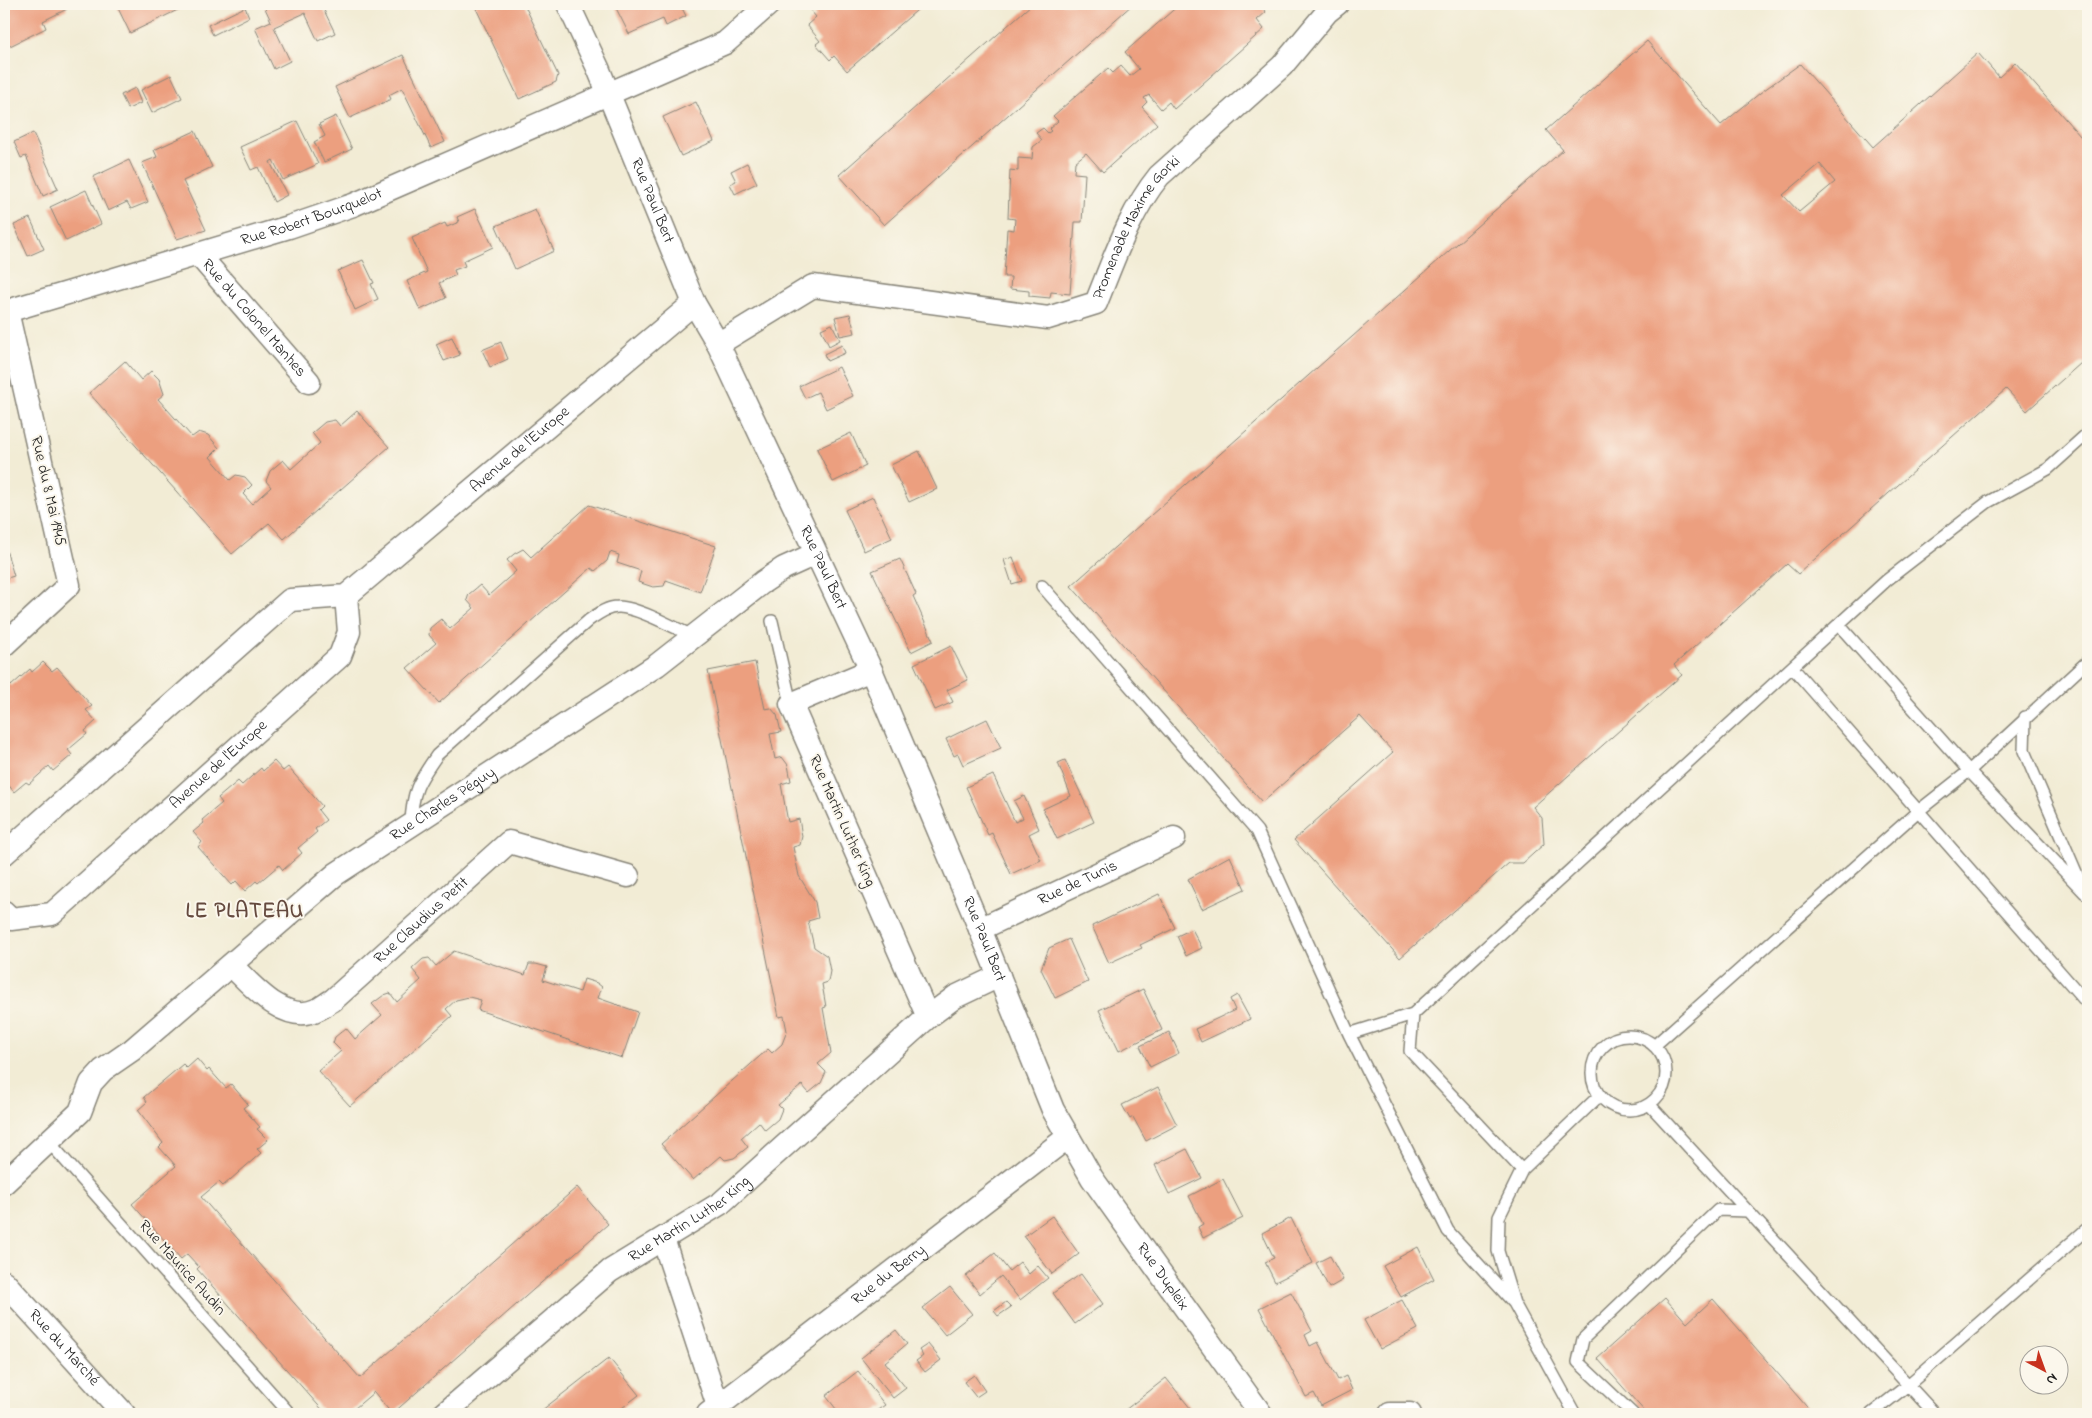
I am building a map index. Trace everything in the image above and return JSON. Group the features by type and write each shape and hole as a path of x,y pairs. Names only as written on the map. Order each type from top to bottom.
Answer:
{"street":[{"name":"Rue Paul Bert","path":"568,4 609,95 694,303 718,344 871,670 1054,1110 1068,1137"},
{"path":"609,95 725,43 769,4"},
{"name":"Promenade Maxime Gorki","path":"718,344 812,286 1048,318 1096,303 1127,227 1143,196 1153,183 1282,66 1327,12 1337,4"},
{"name":"Rue Robert Bourquelot","path":"5,312 353,205 609,95"},
{"name":"Rue du Colonel Manhes","path":"198,254 309,382"},
{"name":"Avenue de l'Europe","path":"4,912 11,919 52,914 340,656 349,632 346,596 694,303"},
{"name":"Rue du 8 Mai 1945","path":"4,645 69,585 5,312"},
{"name":"Rue Charles Péguy","path":"50,1142 80,1112 91,1083 103,1070 132,1050 336,874 657,664 763,582 784,568 815,554"},
{"path":"4,854 290,600 346,596"},
{"path":"791,704 871,670"},
{"name":"Rue Martin Luther King","path":"791,704 928,1017"},
{"name":"Rue de Tunis","path":"980,929 1174,838"},
{"name":"Rue Claudius Petit","path":"231,965 275,1004 292,1012 314,1011 332,1000 509,842 628,876"},
{"name":"Rue Martin Luther King","path":"444,1414 610,1271 721,1203 928,1017 955,997 999,976"},
{"name":"Rue du Berry","path":"713,1410 1068,1137"},
{"name":"Rue Dupleix","path":"1068,1137 1092,1178 1261,1414"},
{"path":"4,1183 50,1142"},
{"path":"663,1239 713,1410"},
{"name":"Rue du Marché","path":"4,1282 124,1414"},
{"path":"1390,1414 1410,1414"}],"lane":[{"path":"1349,1034 1412,1014 1887,580 1988,502 2048,469 2088,433"},
{"path":"1042,586 1257,831 1349,1034 1448,1231 1514,1303"},
{"path":"411,825 412,800 416,788 437,755 590,620 605,610 619,606 659,619 694,637"},
{"path":"772,621 791,704"},
{"path":"1839,625 1969,771 2086,897"},
{"path":"1654,1046 1917,812 1969,771 2025,717 2088,661"},
{"path":"1792,668 2088,1004"},
{"path":"2025,717 2024,751 2086,897"},
{"path":"1412,1014 1410,1051 1522,1170"},
{"path":"1630,1036 1654,1046 1664,1064 1665,1077 1658,1096 1649,1104 1634,1110 1621,1110 1609,1105 1600,1096 1592,1081 1592,1068 1599,1051 1608,1043 1630,1036"},
{"path":"1575,1414 1514,1303 1498,1251 1499,1217 1522,1170 1600,1096"},
{"path":"1649,1104 1935,1414"},
{"name":"Rue Maurice Audin","path":"50,1142 290,1414"},
{"path":"1633,1414 1578,1362 1583,1340 1718,1210 1747,1211"},
{"path":"1871,1414 1908,1385 2088,1228"}],"building":[{"path":"4,4 65,4 67,9 43,21 46,28 6,48 4,43"},
{"path":"116,4 190,4 130,33"},
{"path":"263,4 321,4 335,33 318,41 305,13 274,27 290,61 274,69 255,28 271,21"},
{"path":"474,4 524,4 558,75 556,82 519,99"},
{"path":"614,4 680,4 686,16 666,26 663,19 629,34"},
{"path":"820,4 924,4 847,71 834,56 830,60 816,44 820,41 807,25 816,17 811,11"},
{"path":"1032,4 1133,4 884,225 839,175"},
{"path":"1180,4 1259,4 1266,12 1257,20 1264,29 1174,109 1169,102 1161,109 1149,95 1144,98 1147,102 1142,107 1157,124 1103,172 1086,153 1075,162 1074,173 1085,174 1082,222 1075,222 1070,294 1051,292 1050,298 1029,296 1029,291 1010,289 1011,277 1004,277 1007,229 1014,230 1015,219 1008,218 1010,170 1018,171 1018,158 1032,159 1033,147 1042,140 1036,133 1043,128 1048,133 1051,131 1049,129 1058,121 1053,116 1108,68 1113,73 1121,66 1130,76 1139,69 1125,52"},
{"path":"245,7 249,17 213,35 208,25"},
{"path":"1647,41 1721,125 1800,64 1873,147 1978,53 1999,77 2015,62 2088,145 2088,365 2081,363 2027,411 2006,389 1798,574 1787,564 1674,665 1682,675 1533,807 1542,818 1544,844 1523,863 1509,863 1400,958 1294,840 1393,752 1360,716 1262,802 1071,586 1563,150 1546,130","holes":["1820,164 1835,182 1799,212 1783,195"]},
{"path":"403,55 445,142 431,148 402,88 389,95 391,99 350,118 335,87"},
{"path":"171,75 182,98 152,113 141,90"},
{"path":"135,88 141,103 128,109 121,95"},
{"path":"696,102 714,141 681,156 663,117"},
{"path":"336,116 352,149 324,162 314,142 325,136 319,124"},
{"path":"297,121 318,164 283,180 273,160 270,162 287,195 274,202 258,167 251,170 240,147"},
{"path":"195,131 212,167 183,181 206,230 177,239 142,163 157,157 154,150"},
{"path":"33,133 58,189 43,196 26,156 21,158 14,142"},
{"path":"129,160 148,202 131,209 127,202 108,211 93,177"},
{"path":"747,163 757,183 735,194 730,184 736,181 731,171"},
{"path":"86,190 101,224 66,241 50,207"},
{"path":"475,209 493,247 463,261 465,266 454,270 456,275 439,283 446,298 420,310 407,281 427,272 412,238 445,223 447,227 459,222 457,217"},
{"path":"535,209 554,251 515,269 496,226"},
{"path":"30,218 44,249 28,256 14,225"},
{"path":"363,260 374,283 371,284 378,299 355,310 338,271"},
{"path":"850,314 855,333 840,336 835,317"},
{"path":"832,324 840,340 829,346 821,329"},
{"path":"452,337 460,355 444,361 436,344"},
{"path":"501,342 508,359 490,367 482,350"},
{"path":"842,345 845,353 827,361 824,354"},
{"path":"125,361 141,380 151,371 159,379 164,394 158,399 192,437 199,432 208,435 219,448 210,457 230,480 236,475 245,477 252,485 243,494 252,504 271,487 266,481 270,471 283,460 291,469 320,443 312,433 325,422 335,420 340,426 357,411 389,447 284,539 269,523 232,554 89,393"},
{"path":"839,367 853,396 826,409 818,392 805,398 799,386"},
{"path":"851,433 866,466 833,482 817,449"},
{"path":"919,451 937,489 909,502 891,465"},
{"path":"873,497 892,538 864,551 845,510"},
{"path":"589,505 716,546 700,592 666,580 664,586 653,587 638,582 641,571 617,563 619,555 610,552 607,561 595,571 591,568 439,703 407,668 436,643 429,635 430,628 441,619 450,629 474,608 467,600 469,594 480,585 489,595 516,571 507,560 523,549 531,557"},
{"path":"4,543 14,576 4,579"},
{"path":"1013,557 1022,581 1012,584 1004,560"},
{"path":"900,559 916,594 913,596 933,641 911,652 872,571"},
{"path":"951,646 968,680 947,690 953,702 935,710 914,664"},
{"path":"43,662 52,671 57,667 92,706 86,710 96,721 85,731 87,734 68,750 72,755 53,771 49,766 29,784 26,782 14,792 6,782 4,784 4,684 7,681 11,686 30,669 32,672"},
{"path":"755,662 765,709 771,708 777,715 781,732 770,734 775,759 782,757 788,765 791,781 781,784 788,822 799,819 802,836 800,845 793,847 799,876 815,902 818,918 808,921 814,947 827,956 830,971 828,982 822,984 826,1007 823,1008 831,1053 818,1064 826,1072 821,1083 809,1093 802,1085 778,1105 782,1109 778,1119 765,1130 759,1122 741,1138 748,1147 734,1158 725,1160 721,1156 693,1180 661,1144 768,1049 772,1053 782,1044 787,1031 784,1016 779,1017 708,671"},
{"path":"987,719 1001,748 963,765 958,754 954,756 946,739"},
{"path":"1065,760 1094,822 1057,839 1043,809 1071,796 1058,763"},
{"path":"274,761 283,771 288,767 322,806 318,810 326,820 315,829 317,832 298,848 302,853 283,870 279,865 258,883 256,881 245,891 236,881 232,885 198,847 202,842 193,832 204,823 202,820 222,803 218,798 238,781 242,785 261,768 263,771"},
{"path":"993,775 1015,822 1023,818 1014,801 1024,796 1039,829 1029,834 1041,860 1011,874 992,833 988,835 966,787"},
{"path":"1230,856 1245,889 1202,909 1188,879"},
{"path":"1159,894 1175,928 1140,945 1142,948 1109,963 1092,926"},
{"path":"1192,929 1202,948 1186,956 1177,936"},
{"path":"1069,939 1088,982 1055,998 1041,969 1049,948"},
{"path":"454,951 525,975 529,964 547,967 543,980 580,992 584,979 597,983 602,987 598,998 638,1012 622,1058 478,1010 481,1000 469,997 456,1000 446,1009 452,1016 350,1106 318,1071 341,1051 333,1043 335,1037 346,1028 355,1039 382,1015 372,1004 390,993 397,1002 421,980 412,969 423,959 429,958 436,966"},
{"path":"1143,989 1162,1030 1119,1051 1099,1010"},
{"path":"1237,995 1250,1019 1201,1042 1195,1029 1235,1010 1230,999"},
{"path":"1169,1032 1179,1053 1150,1067 1140,1046"},
{"path":"197,1059 226,1088 231,1084 248,1104 243,1108 260,1127 257,1129 268,1140 257,1149 261,1153 223,1186 219,1182 201,1197 360,1378 577,1187 608,1224 392,1414 374,1392 348,1414 326,1414 197,1269 199,1267 187,1254 181,1259 132,1204 176,1166 159,1147 163,1143 138,1110 147,1102 144,1097 183,1064 187,1068"},
{"path":"1158,1087 1177,1125 1146,1141 1133,1117 1130,1119 1122,1105"},
{"path":"1187,1149 1202,1178 1169,1194 1155,1165"},
{"path":"1223,1179 1243,1218 1203,1238 1198,1227 1203,1224 1189,1196"},
{"path":"1052,1216 1079,1254 1052,1274 1024,1236"},
{"path":"1291,1218 1313,1263 1275,1282 1265,1262 1274,1258 1262,1233"},
{"path":"1418,1247 1434,1279 1401,1297 1383,1266"},
{"path":"995,1253 1009,1271 1020,1262 1029,1274 1038,1266 1048,1278 1020,1300 1001,1276 980,1294 966,1276"},
{"path":"1330,1256 1343,1280 1329,1288 1316,1263"},
{"path":"1081,1274 1103,1304 1075,1324 1053,1293"},
{"path":"950,1287 972,1314 945,1335 923,1308"},
{"path":"1291,1292 1312,1331 1305,1335 1310,1346 1318,1342 1338,1380 1346,1376 1352,1390 1321,1406 1314,1393 1306,1397 1259,1308"},
{"path":"1665,1298 1687,1323 1713,1299 1813,1414 1647,1414 1597,1358"},
{"path":"1402,1300 1418,1329 1380,1349 1364,1320"},
{"path":"1006,1302 1011,1307 998,1316 994,1311"},
{"path":"896,1330 907,1344 885,1362 906,1388 893,1398 861,1358"},
{"path":"928,1344 941,1360 925,1372 916,1361 923,1356 919,1350"},
{"path":"609,1358 639,1395 614,1414 537,1414"},
{"path":"858,1371 885,1405 872,1414 840,1414 826,1396"},
{"path":"974,1375 985,1391 976,1397 964,1382"},
{"path":"1166,1378 1195,1414 1120,1414"}],"district":[{"name":"LE PLATEAU","path":"245,912"}]}
